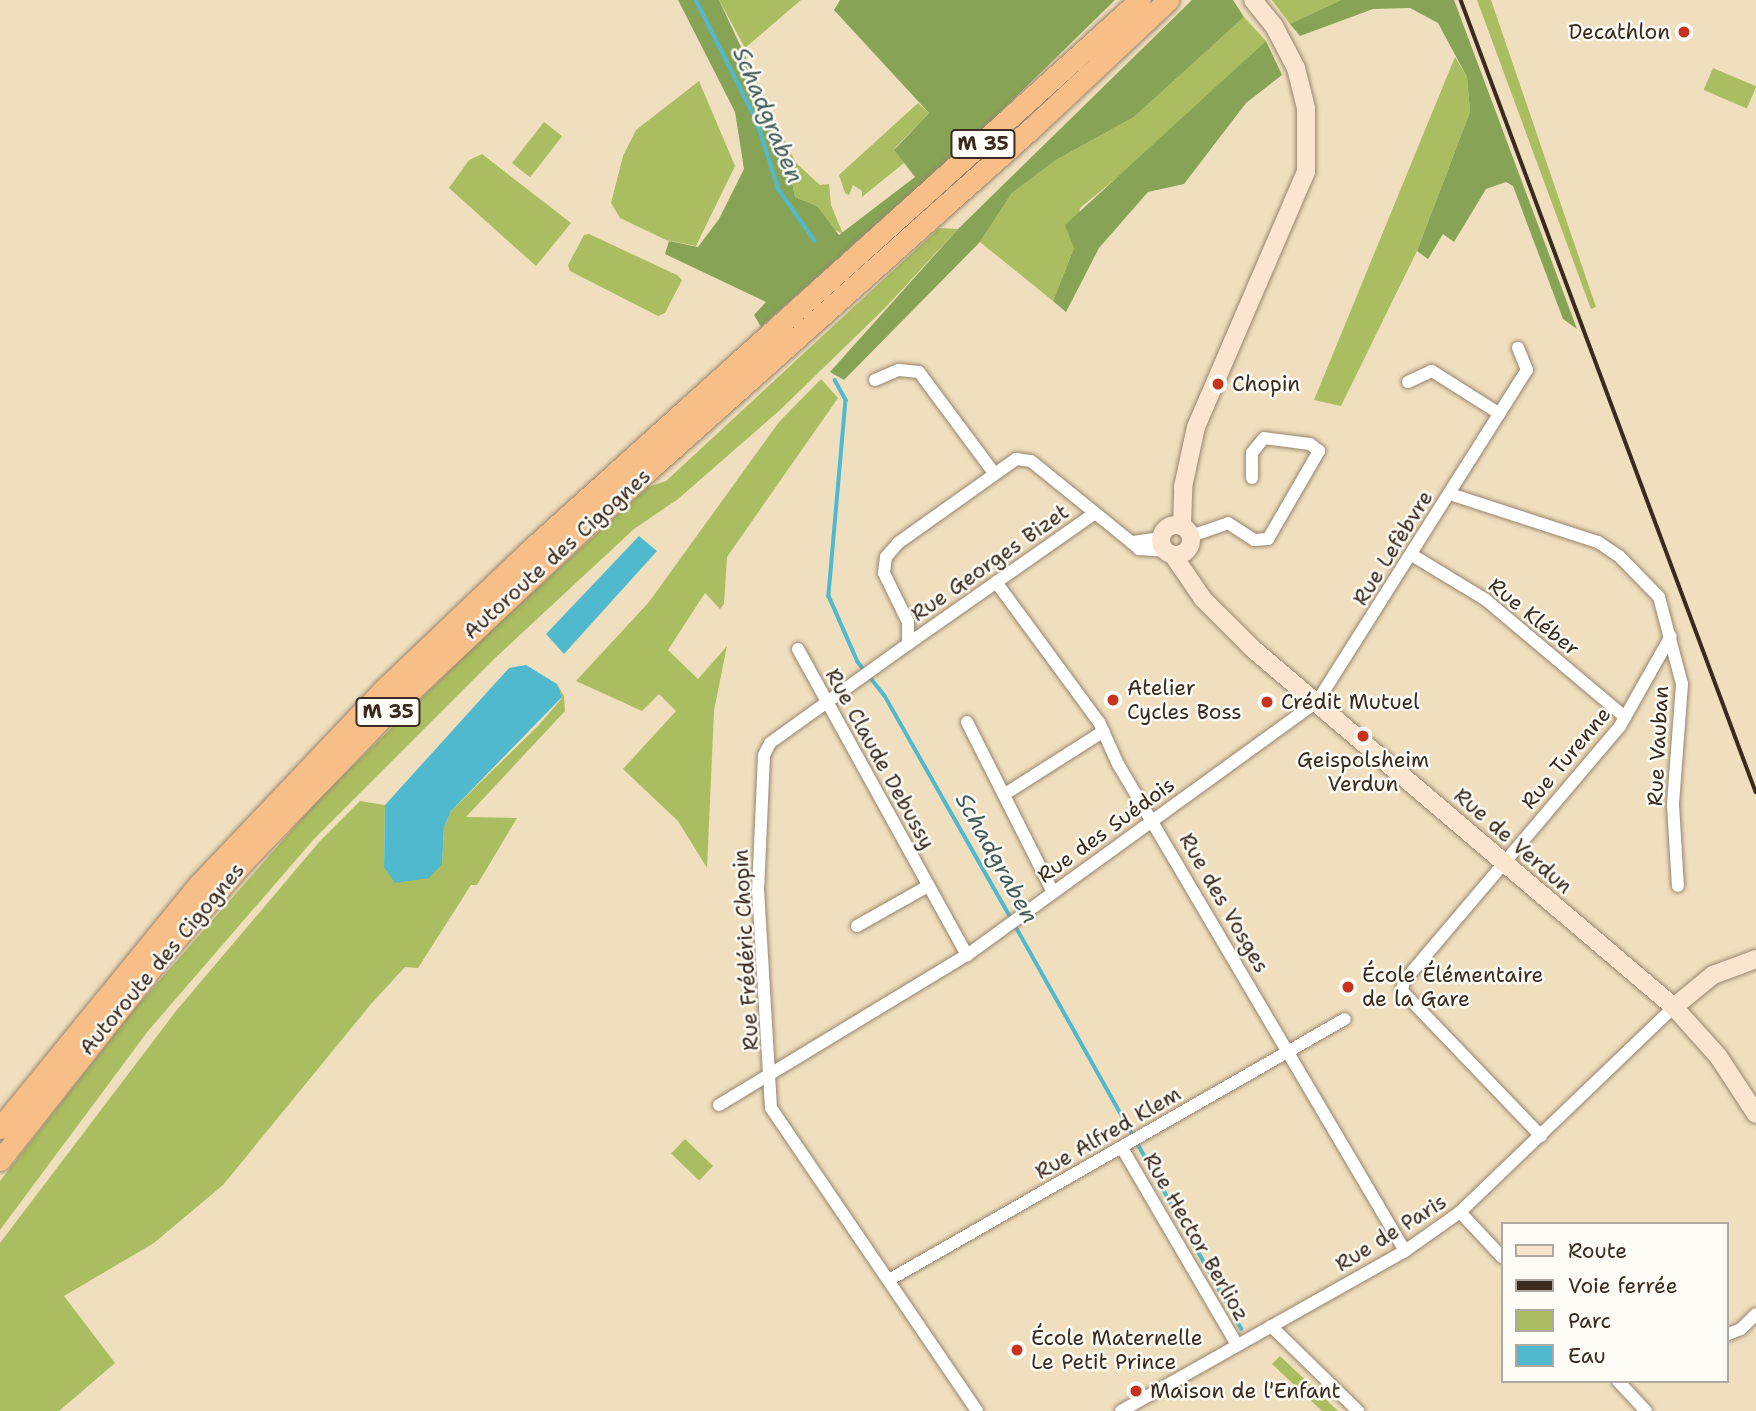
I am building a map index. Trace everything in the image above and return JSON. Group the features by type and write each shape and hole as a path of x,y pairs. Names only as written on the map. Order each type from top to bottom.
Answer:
{"highway":[{"name":"Autoroute des Cigognes","path":"0,1126 209,873 423,651 1140,0"},
{"name":"Autoroute des Cigognes","path":"0,1160 201,911 383,717 587,524 1034,126 1168,0"}],"main road":[{"path":"1175,540 1173,472 1189,414 1230,327 1249,302 1264,272 1295,205 1306,172 1308,140 1296,68 1274,26 1253,0"},
{"name":"Rue de Verdun","path":"1175,540 1203,599 1253,649 1674,1007 1718,1056 1756,1114"},
{"path":"1674,1007 1713,975 1756,958"}],"street":[{"name":"Rue Lefèbvre","path":"1317,702 1527,370 1518,348"},
{"path":"875,380 899,370 919,372 994,473"},
{"path":"1408,382 1432,371 1500,414"},
{"path":"908,644 908,622 884,573 886,558 898,543 1016,459 1031,461 1131,542 1175,540 1228,523 1254,540 1268,540 1319,451 1310,444 1264,438 1252,453 1252,478"},
{"name":"Rue Vauban","path":"1450,494 1610,549 1658,597 1671,636 1682,684 1673,804 1678,886"},
{"name":"Rue Georges Bizet","path":"908,644 1095,513"},
{"name":"Rue Kléber","path":"1412,555 1486,600 1625,718"},
{"name":"Rue des Vosges","path":"996,582 1104,731 1153,820 1405,1251"},
{"name":"Rue Turenne","path":"1541,1136 1402,991 1413,968 1625,718 1671,636"},
{"name":"Rue Frédéric Chopin","path":"908,644 770,743 764,755 758,892 771,1071 771,1108 977,1411"},
{"name":"Rue Claude Debussy","path":"798,649 967,955"},
{"name":"Rue des Suédois","path":"719,1105 771,1071 967,955 1317,702"},
{"path":"967,722 1053,892"},
{"path":"1005,794 1104,731"},
{"path":"857,926 928,886"},
{"name":"Rue de Paris","path":"1121,1411 1405,1251 1460,1213 1674,1007"},
{"name":"Rue Alfred Klem","path":"889,1280 1345,1019"},
{"name":"Rue Hector Berlioz","path":"1122,1148 1237,1345"},
{"path":"1460,1213 1500,1256"},
{"path":"1728,1334 1741,1329 1756,1314"},
{"path":"1271,1326 1358,1411"},
{"path":"1620,1383 1646,1411"}],"green space":[{"path":"678,0 719,0 784,139 795,197 817,206 839,235 915,177 894,150 929,113 834,10 840,0 1115,0 986,126 761,327 754,315 766,302 665,254 669,241 698,247 719,219 744,169 735,112"},
{"path":"719,0 801,0 745,48"},
{"path":"1192,0 1233,0 1244,17 1134,117 1056,160 1012,193 980,242 844,380 830,372 958,229"},
{"path":"1272,0 1341,0 1290,24"},
{"path":"1341,0 1454,0 1577,329 1563,319 1513,186 1506,182 1486,189 1454,242 1443,234 1428,259 1417,251 1470,112 1467,77 1438,23 1410,8 1373,9 1300,36 1290,24"},
{"path":"1477,0 1491,0 1596,307 1591,309"},
{"path":"1244,17 1266,41 1148,152 1080,208 1074,248 1053,301 980,242 1012,193 1056,160 1134,117"},
{"path":"1266,41 1282,75 1246,103 1184,184 1148,192 1099,248 1066,312 1053,301 1074,248 1065,225"},
{"path":"1455,57 1467,77 1470,112 1417,251 1341,406 1314,400"},
{"path":"1713,68 1756,86 1747,108 1704,90"},
{"path":"699,81 735,166 696,246 666,240 620,218 611,203 623,156 636,130"},
{"path":"918,103 929,113 894,149 904,163 862,197 862,191 853,185 849,195 845,193 839,175"},
{"path":"544,122 562,136 530,177 512,163"},
{"path":"784,139 796,163 820,185 829,184 831,205 843,234 828,226 817,206 795,197"},
{"path":"482,154 571,223 536,266 449,188 469,160"},
{"path":"939,228 958,229 885,308 780,410 678,499 634,529 494,659 314,839 148,1031 0,1230 0,1181 135,1008 320,798 492,629 648,487 666,481"},
{"path":"589,234 677,275 682,280 665,313 658,316 570,271 568,265 584,235"},
{"path":"821,379 838,398 727,557 724,604 720,609 705,593 668,650 698,679 727,646 714,711 707,868 678,821 623,769 676,711 659,694 642,711 576,681 649,602 779,422"},
{"path":"557,684 564,696 565,711 466,817 517,818 477,885 471,885 418,968 405,967 371,1004 223,1185 154,1243 64,1296 115,1363 59,1411 0,1411 0,1243 176,1011 320,841 360,801 385,805 384,867 442,864 444,827 451,811 539,725 562,698"},
{"path":"685,1139 713,1166 699,1180 671,1153"},
{"path":"1280,1356 1338,1411 1322,1411 1272,1364"}],"water":[{"path":"639,536 657,551 564,654 546,634"},
{"path":"526,665 557,684 562,697 451,811 444,827 442,864 429,878 395,883 384,867 385,805 509,668"}],"waterway":[{"name":"Schadgraben","path":"696,0 757,121 779,190 815,241"},
{"name":"Schadgraben","path":"835,380 846,400 829,596 858,662 885,696 1011,918"},
{"name":"Schadgraben","path":"1015,925 1242,1329"}],"railway":[{"path":"1461,0 1756,792"}],"place":[{"name":"Decathlon","path":"1684,32"},
{"name":"Chopin","path":"1218,384"},
{"name":"Atelier Cycles Boss","path":"1113,700"},
{"name":"Crédit Mutuel","path":"1267,702"},
{"name":"Geispolsheim Verdun","path":"1363,736"},
{"name":"École Élémentaire de la Gare","path":"1348,987"},
{"name":"École Maternelle Le Petit Prince","path":"1017,1350"},
{"name":"Maison de l'Enfant","path":"1136,1391"}]}
